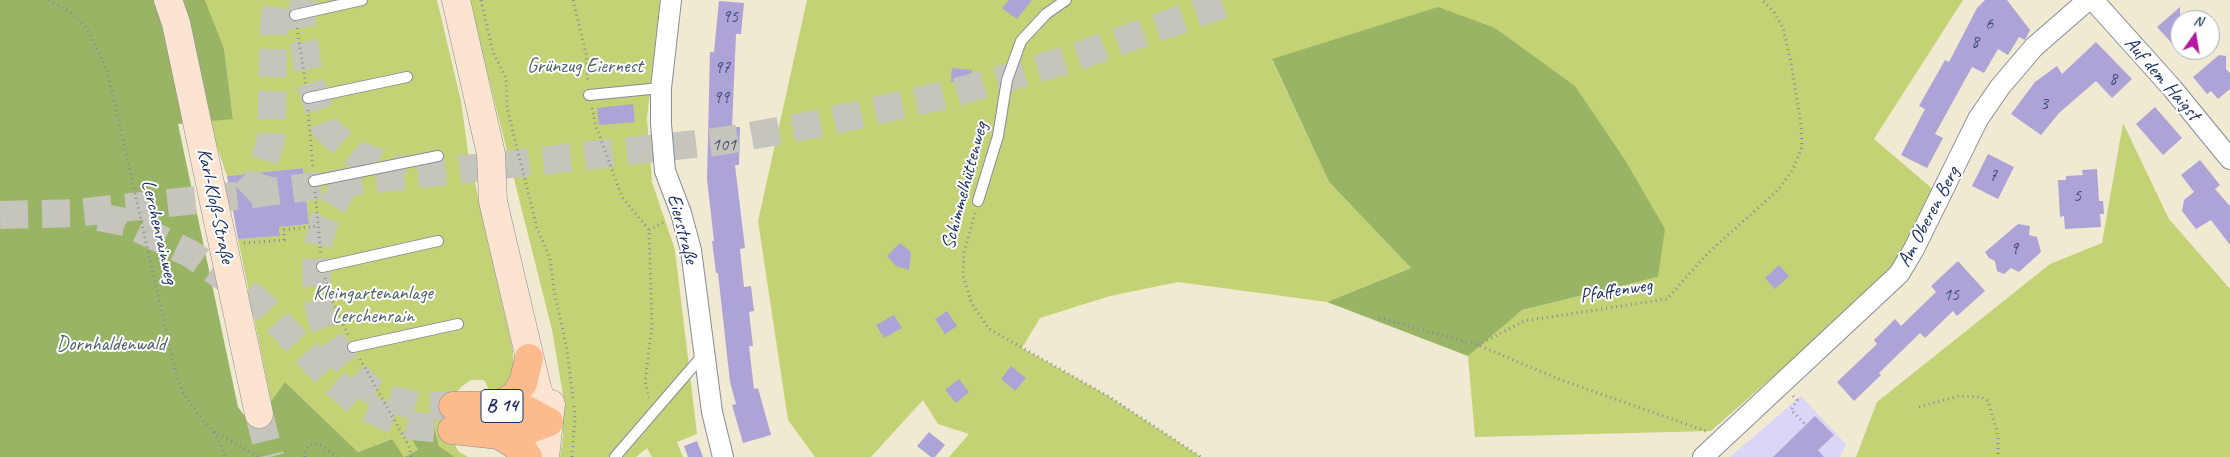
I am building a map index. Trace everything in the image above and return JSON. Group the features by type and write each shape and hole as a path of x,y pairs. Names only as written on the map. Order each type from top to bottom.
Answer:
{"main road":[{"name":"Karl-Kloß-Straße","path":"168,0 176,23 259,414"},
{"path":"456,0 491,154 493,201 529,358 549,422"},
{"path":"491,154 510,197 554,390 544,457"},
{"name":"B 14","path":"528,457 524,451 499,435 453,418 499,405 515,395 523,383 529,358"},
{"name":"B 14","path":"499,405 529,411 549,422"},
{"name":"B 14","path":"499,435 522,432 549,422"}],"street":[{"name":"Eierstraße","path":"671,0 661,88 661,124 665,171 681,213 691,250 712,412 723,457"},
{"name":"Am Oberen Berg","path":"1703,457 1899,274 1914,249 1978,120 2000,87 2034,47 2088,0"},
{"name":"Auf dem Haigst","path":"2093,0 2172,88 2230,158"}],"lane":[{"path":"295,15 362,0"},
{"name":"Schimmelhüttenweg","path":"978,201 998,136 1007,80 1021,41 1046,14 1066,0"},
{"path":"308,98 407,77"},
{"path":"589,95 661,88"},
{"path":"314,181 438,156"},
{"path":"322,267 438,241"},
{"path":"353,347 458,324"},
{"path":"615,457 704,354"}],"path":[{"name":"Lerchenrainweg","path":"49,0 70,12 86,27 106,70 176,374 188,400 213,431 259,457"},
{"path":"481,0 493,52 506,78 507,108 536,228 550,258 554,290 568,349 575,416 572,457"},
{"path":"573,0 586,54 589,95 596,126 622,197 649,230 652,325 645,382 652,413"},
{"name":"Pfaffenweg","path":"1478,345 1524,321 1667,298 1708,253 1779,189 1793,168 1802,147 1801,126 1791,62 1783,28 1774,12 1762,0"},
{"path":"295,15 308,98 322,267 332,300 353,347 410,448 411,457"},
{"name":"Schimmelhüttenweg","path":"978,201 964,253 963,270 966,291 972,304 989,328 1108,396 1201,457"},
{"path":"223,244 284,240 284,230 318,226"},
{"path":"1379,318 1478,345 1561,380 1714,434 1722,439"},
{"path":"1919,407 1959,396 1981,397 1988,401 1998,435 1998,457"},
{"path":"1797,400 1791,410 1806,425"},
{"path":"213,431 226,457"},
{"path":"305,457 305,451 309,445 314,444 321,445 337,457"}],"shaded area":[{"path":"1801,396 1846,444 1840,457 1730,457"}],"green space":[{"name":"Dornhaldenwald","path":"0,0 205,0 224,48 233,119 178,124 238,407 244,415 252,417 270,407 271,401 285,382 358,452 392,439 404,457 0,457"},
{"name":"Kleingartenanlage Lerchenrain","path":"205,0 437,0 461,101 468,152 513,351 513,375 506,388 490,392 484,380 471,380 461,387 454,396 453,440 458,451 468,457 455,457 439,446 433,423 408,433 418,450 404,457 391,439 358,452 285,382 271,401 238,239 280,236 279,227 309,224 303,168 227,176 208,120 233,118 224,48"},
{"name":"Grünzug Eiernest","path":"469,0 660,0 647,118 652,182 675,250 697,434 677,442 683,457 652,457 647,448 636,457 560,457 563,437 563,395 552,330"},
{"path":"807,0 1963,0 1874,139 1941,196 1910,256 1711,431 1475,437 1468,356 1478,345 1522,310 1658,277 1272,60 1329,182 1411,268 1327,302 1178,282 1110,296 1040,318 1022,348 1108,396 1201,457 949,457 969,434 938,424 923,400 871,457 815,457 788,420 758,221"},
{"path":"1438,7 1495,28 1575,86 1625,160 1665,229 1658,277 1522,310 1468,356 1327,302 1411,268 1329,182 1272,59"},
{"path":"2123,123 2169,219 2230,289 2230,457 1856,457 1877,402 2050,264 2102,243"},
{"path":"433,423 439,446 455,457 404,457 418,450 408,433"}],"building":[{"path":"1009,0 1032,0 1017,19 1002,8"},
{"path":"1985,0 2007,0 2030,30 2025,40 2019,37 2008,55 1998,49 1984,73 1972,67 1935,134 1943,138 1927,168 1901,155 1925,109 1919,106 1945,60 1949,62 1977,8"},
{"path":"719,1 744,3 741,34 736,34 732,127 740,127 739,165 735,165 745,248 740,249 744,287 751,286 754,311 749,312 753,346 749,346 754,389 758,388 771,435 743,443 732,405 736,404 730,382 718,273 716,273 712,241 714,241 707,179 710,52 714,52"},
{"path":"2170,16 2170,41 2157,27"},
{"path":"2096,42 2132,79 2112,98 2096,81 2059,113 2041,135 2011,114 2035,82 2057,66 2062,74"},
{"path":"2220,55 2226,56 2226,69 2230,73 2230,89 2218,99 2211,91 2207,94 2193,77 2213,60 2220,60"},
{"path":"952,68 972,70 971,84 951,82"},
{"path":"633,104 635,122 599,125 597,108"},
{"path":"2155,107 2182,138 2163,155 2136,124"},
{"path":"1988,154 2014,167 1998,199 1972,186"},
{"path":"2200,160 2220,185 2215,189 2230,206 2230,245 2211,220 2196,229 2182,211 2184,200 2194,192 2181,175"},
{"path":"303,168 309,224 279,227 280,236 238,239 227,176"},
{"path":"2097,169 2099,201 2103,201 2104,214 2100,214 2101,227 2065,229 2064,216 2060,217 2058,180 2066,180 2066,176 2083,175 2082,170"},
{"path":"2018,224 2030,226 2029,235 2037,237 2041,252 2019,272 2011,268 2004,274 1997,271 1995,261 1989,258 1985,252"},
{"path":"900,243 911,252 909,270 896,266 887,256"},
{"path":"1958,261 1985,291 1957,316 1953,311 1925,338 1920,333 1879,373 1881,375 1854,401 1837,382 1877,344 1874,340 1895,319 1901,326 1936,292 1931,286"},
{"path":"1779,265 1789,276 1775,289 1765,278"},
{"path":"947,311 957,326 945,334 935,319"},
{"path":"894,315 902,328 884,338 876,325"},
{"path":"1011,366 1026,378 1015,391 1001,379"},
{"path":"959,379 969,392 956,403 945,390"},
{"path":"1815,416 1834,435 1818,450 1824,457 1773,457"},
{"path":"929,432 945,445 935,457 931,457 917,446"},
{"path":"697,441 703,457 688,457 684,446"}],"tunnel":[{"path":"244,195 258,182 271,139 274,25 278,0"},
{"path":"304,0 301,23 310,82 326,129 357,155 406,172"},
{"path":"0,215 75,213 722,141 822,123 954,93 1067,60 1235,0"},
{"path":"347,182 325,218 316,251 317,290 320,313 328,336 346,363 368,388 390,399 417,406 453,406"},
{"path":"99,217 125,222 191,254 258,301 330,378 358,403 387,417 413,426 452,430"},
{"path":"259,414 270,457"}]}
